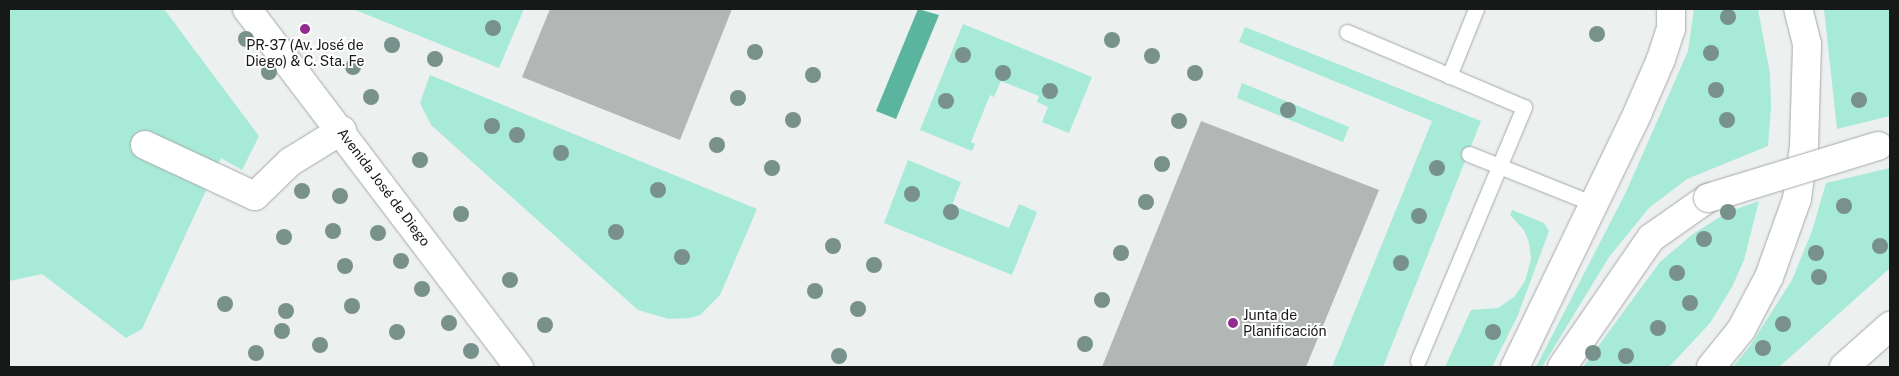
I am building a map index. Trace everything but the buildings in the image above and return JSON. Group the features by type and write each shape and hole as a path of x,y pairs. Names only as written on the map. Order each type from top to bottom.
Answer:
{"main road":[{"name":"Avenida José de Diego","path":"247,9 342,130 519,367"},
{"path":"1515,367 1594,204 1661,59 1671,29 1671,9"},
{"path":"1711,367 1741,330 1769,278 1797,199 1804,146 1807,44 1798,9"},
{"path":"145,145 255,196 290,162 342,130"},
{"path":"1562,367 1651,238 1708,198 1884,144"},
{"path":"1844,367 1890,326"}],"lane":[{"path":"1449,76 1476,9"},
{"path":"1347,32 1524,107 1418,361"},
{"path":"1469,154 1594,204"}],"shaded area":[{"path":"9,9 164,9 259,136 242,170 221,158 142,329 126,338 42,274 9,281"},
{"path":"353,9 524,9 499,68"},
{"path":"918,9 939,15 896,119 876,111"},
{"path":"1694,9 1758,9 1770,74 1771,107 1768,146 1687,179 1649,208 1609,257 1542,367 1536,367 1626,192 1688,51"},
{"path":"1824,9 1890,9 1890,116 1837,129"},
{"path":"963,24 1092,77 1069,133 1042,122 1048,107 1037,102 1039,96 1001,81 994,97 990,95 971,142 975,144 972,151 920,130"},
{"path":"1245,27 1481,121 1383,367 1332,367 1432,121 1239,42"},
{"path":"430,75 757,209 720,295 700,315 690,318 669,319 638,310 431,125 420,103"},
{"path":"1242,83 1349,127 1343,142 1237,98"},
{"path":"908,160 961,182 952,205 1009,228 1019,204 1037,212 1012,275 884,223"},
{"path":"1890,168 1890,268 1779,367 1733,367 1750,346 1792,280 1812,231 1826,183"},
{"path":"1759,201 1744,260 1732,287 1710,323 1669,367 1583,367 1660,262 1693,234 1728,212"},
{"path":"1512,210 1544,223 1549,231 1518,315 1492,367 1445,367 1471,310 1498,308 1514,297 1525,281 1531,259 1529,243 1524,230 1510,215"}],"place":[{"name":"PR-37 (Av. José de Diego) & C. Sta. Fe","path":"305,29"},
{"name":"Junta de Planificación","path":"1233,323"}]}
